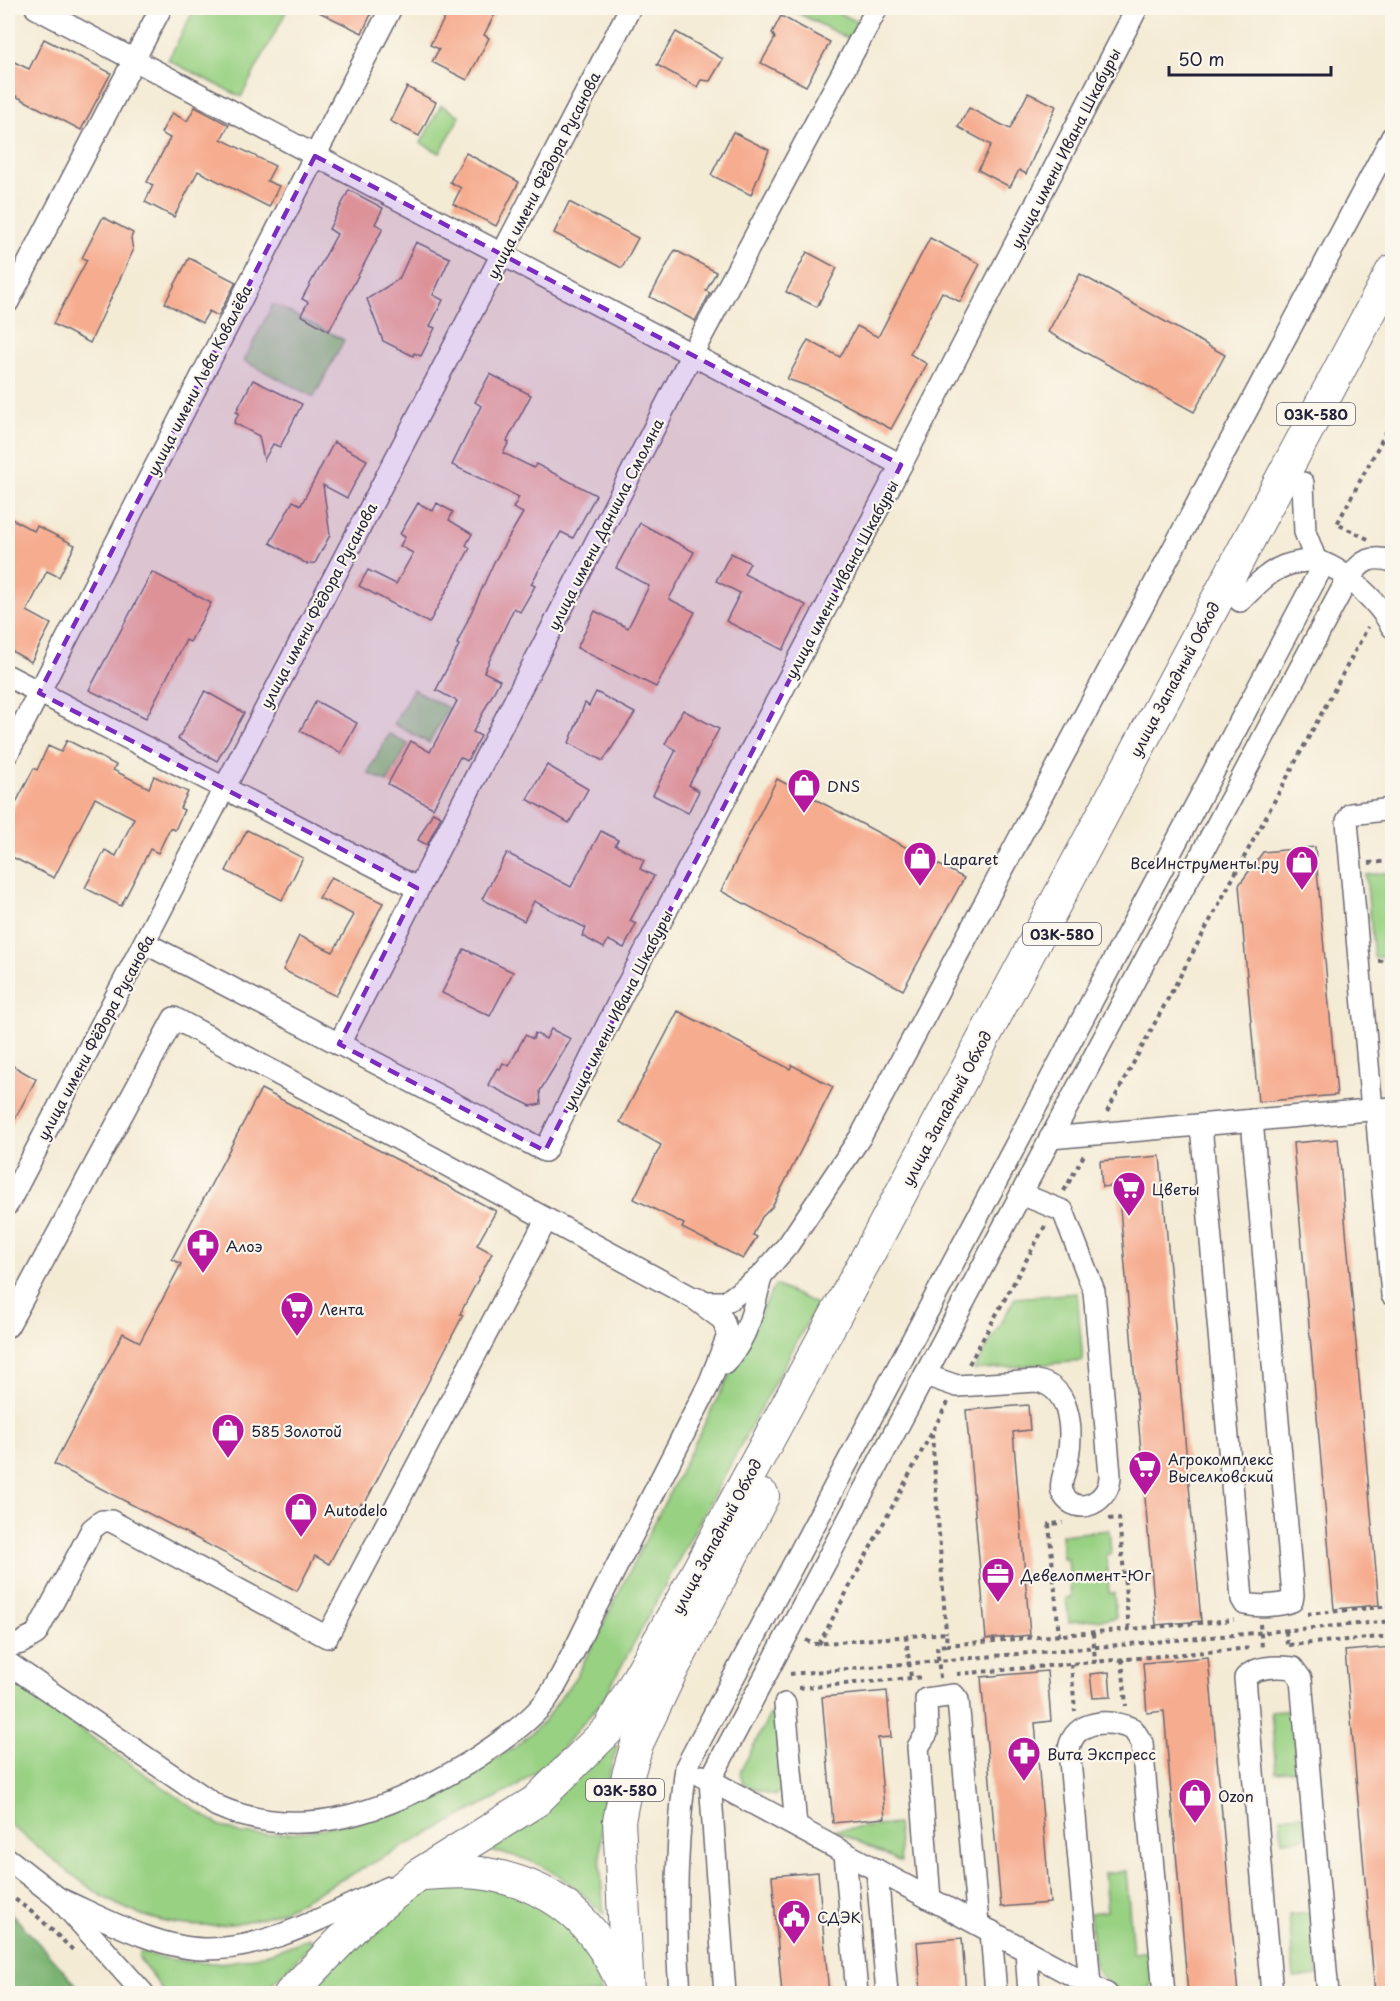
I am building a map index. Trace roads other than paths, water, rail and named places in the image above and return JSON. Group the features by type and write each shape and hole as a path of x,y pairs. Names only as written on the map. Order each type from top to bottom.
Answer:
{"highway":[{"name":"улица Западный Обход","path":"418,1875 536,1801 609,1729 683,1598 880,1233 1392,271"},
{"name":"улица Западный Обход","path":"627,1994 619,1821 637,1744 738,1542 1392,315"},
{"name":"03К-580","path":"290,1994 358,1923 418,1875 490,1874 550,1895 579,1916 595,1932 611,1958 627,1994"}],"street":[{"path":"36,8 901,465"},
{"path":"8,302 161,8"},
{"name":"улица имени Льва Ковалёва","path":"8,753 391,8"},
{"name":"улица имени Фёдора Русанова","path":"8,1204 630,8"},
{"name":"улица имени Даниила Смоляна","path":"339,1044 691,356 877,8"},
{"name":"улица имени Ивана Шкабуры","path":"339,1044 545,1151 622,995 901,465 1137,8"},
{"path":"8,1326 174,1018 688,1295 707,1302 726,1302 761,1276 788,1245 861,1136 1392,137"},
{"path":"1303,483 1305,532 1320,563"},
{"path":"725,1994 710,1780 1349,578 1356,567 1364,561 1373,558 1392,561"},
{"path":"1240,601 1276,570 1298,563 1320,563 1349,578 1387,617 1392,627"},
{"path":"680,1994 675,1900 676,1856 686,1767 1203,791 1320,563"},
{"path":"8,676 222,789 417,888"},
{"path":"1203,791 1228,804"},
{"path":"1392,809 1352,814 1347,821 1380,1109 1392,1295"},
{"path":"145,942 339,1044"},
{"path":"1050,1138 1380,1109"},
{"path":"1201,1125 1242,1599 1245,1604 1252,1606 1277,1604 1292,1600 1293,1595 1252,1120"},
{"path":"925,1375 957,1386 1035,1381 1048,1383 1062,1397 1069,1423 1069,1456 1062,1483 1063,1494 1083,1505 1098,1502 1109,1491 1110,1475 1094,1291 1064,1211 1021,1194"},
{"path":"8,1646 21,1643 36,1634 92,1529 102,1521 111,1521 327,1637 546,1220"},
{"path":"709,1384 729,1361 743,1337 755,1306 761,1276"},
{"path":"8,1663 217,1806 237,1815 276,1823 318,1822 361,1814 410,1796 499,1744 547,1700 709,1384 728,1335 723,1320 688,1295"},
{"path":"1272,1994 1245,1678 1250,1671 1284,1667 1293,1668 1301,1679 1328,1994"},
{"path":"930,1899 918,1747 927,1733 926,1699 954,1695 958,1700 984,1928 996,1994"},
{"path":"785,1704 796,1826"},
{"path":"1098,1989 1069,1749 1070,1740 1077,1732 1103,1722 1128,1726 1139,1735 1142,1743 1164,1994"},
{"path":"686,1767 1098,1989"},
{"path":"845,1853 857,1994"},
{"path":"8,1859 58,1898 144,1994"},
{"path":"877,1870 887,1994"},
{"path":"58,1898 120,1926 167,1942 204,1949 278,1937 418,1875"},
{"path":"1026,1950 1029,1994"}],"place":[{"name":"DNS","path":"804,814"},
{"name":"Laparet","path":"920,887"},
{"name":"ВсеИнструменты.ру","path":"1302,891"},
{"name":"Цветы","path":"1129,1217"},
{"name":"Алоэ","path":"203,1274"},
{"name":"Лента","path":"297,1337"},
{"name":"585 Золотой","path":"228,1459"},
{"name":"Агрокомплекс Выселковский","path":"1145,1496"},
{"name":"Autodelo","path":"301,1538"},
{"name":"Девелопмент-Юг","path":"998,1603"},
{"name":"Вита Экспресс","path":"1024,1782"},
{"name":"Ozon","path":"1195,1824"},
{"name":"СДЭК","path":"794,1945"}]}
